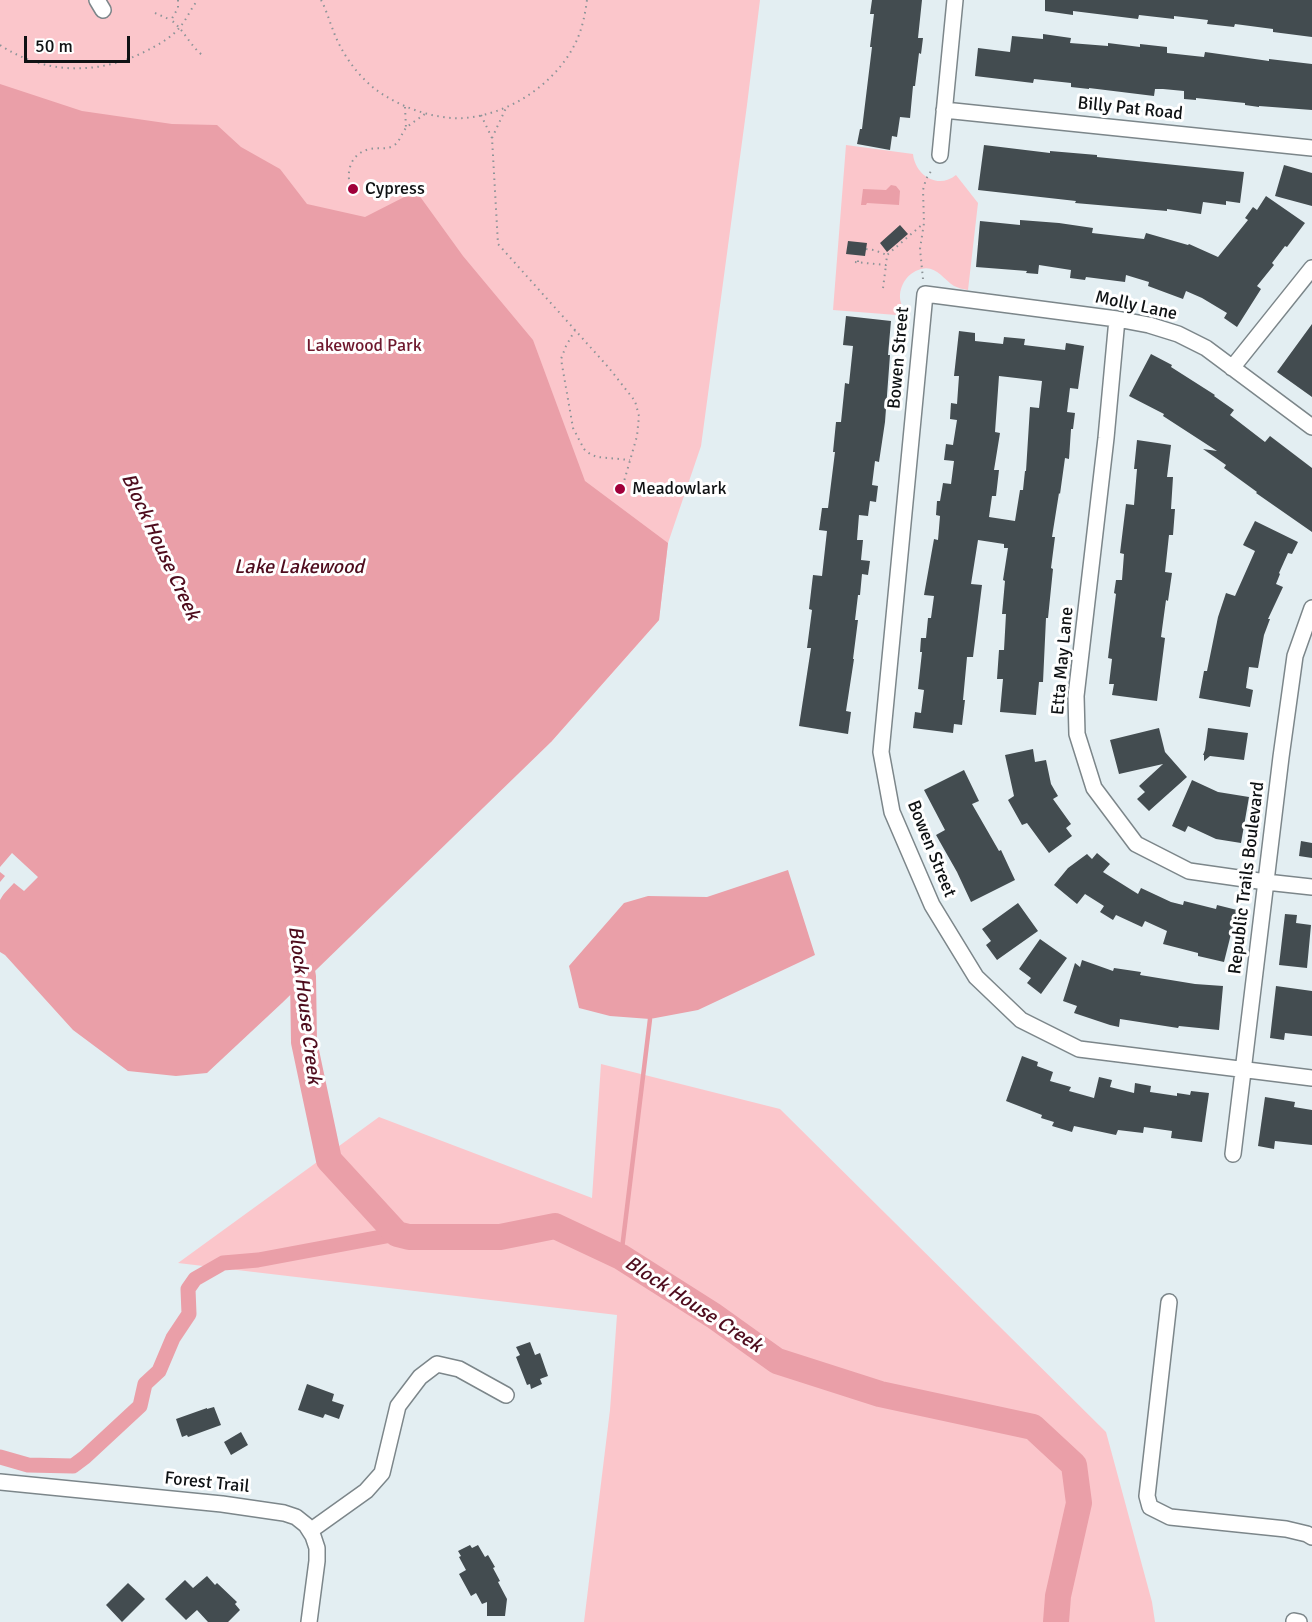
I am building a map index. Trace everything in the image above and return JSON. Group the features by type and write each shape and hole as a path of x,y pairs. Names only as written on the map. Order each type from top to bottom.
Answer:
{"street":[{"path":"940,155 955,0"},
{"name":"Billy Pat Road","path":"944,110 1312,148"},
{"path":"1232,368 1312,268"},
{"name":"Molly Lane","path":"925,294 1117,319 1149,325 1178,334 1206,348 1312,428"},
{"name":"Bowen Street","path":"925,294 881,752 892,812 932,905 976,977 1021,1020 1079,1049 1312,1077"},
{"name":"Etta May Lane","path":"1117,319 1106,438 1076,696 1077,734 1094,788 1136,844 1189,871 1312,887"},
{"name":"Republic Trails Boulevard","path":"1233,1154 1295,656 1312,608"},
{"path":"1169,1302 1147,1496 1150,1507 1170,1517 1286,1529 1312,1537"},
{"path":"309,1622 317,1561 317,1548 310,1531 366,1491 382,1473 398,1406 420,1377 437,1364 459,1369 506,1395"},
{"name":"Forest Trail","path":"0,1482 222,1504 285,1513 296,1517 310,1531"},
{"path":"1294,1622 1299,1622"}],"path":[{"path":"171,20 178,8 178,0"},
{"path":"0,45 23,58 47,66 81,69 107,66 132,59 158,45 180,27 198,0"},
{"path":"321,0 344,53 357,71 374,88 405,106 448,117 465,118 507,108 540,87 567,58 575,44 583,24 586,0"},
{"path":"155,14 171,20 180,27 195,50 202,55"},
{"path":"405,106 406,128"},
{"path":"492,138 507,108"},
{"path":"350,185 348,176 351,162 359,154 369,149 390,147 400,141 406,128 426,112"},
{"path":"481,115 492,138 498,244 635,401 639,416 637,436 623,485"},
{"path":"925,294 920,249 924,223 922,200 924,185 940,155"},
{"path":"883,288 886,255 924,223"},
{"path":"866,249 886,255"},
{"path":"858,256 856,262 886,265"},
{"path":"575,330 561,359 573,428 584,449 590,454 597,457 631,460"}],"green space":[{"name":"Lakewood Park","path":"0,0 760,0 701,446 668,543 659,620 551,742 0,439"},
{"path":"846,145 913,154 923,174 935,180 942,181 956,175 978,203 968,290 954,286 935,271 926,268 911,274 904,282 900,292 901,303 909,316 833,310"},
{"path":"601,1064 780,1109 1106,1432 1152,1602 1155,1622 584,1622 610,1410 617,1315 178,1263 379,1117 592,1198"}],"water":[{"name":"Lake Lakewood","path":"0,84 82,111 172,124 217,125 241,147 280,169 307,204 365,217 416,191 463,256 533,340 585,481 668,543 659,620 551,742 207,1073 176,1076 128,1071 73,1030 0,952 0,900 13,878 0,885"},
{"path":"891,185 896,186 900,191 899,205 867,203 861,205 863,189 886,190"},
{"path":"788,870 815,955 698,1010 650,1019 610,1016 579,1008 569,966 624,903 648,896 707,897"}],"pier":[{"path":"12,853 38,877 24,891 14,883 0,898 5,886 0,888 0,882 5,876 0,872 0,867"}],"building":[{"path":"872,0 922,0 918,38 923,38 915,86 913,86 910,118 900,117 897,137 892,136 890,150 857,144 860,129 862,129 872,47 870,47 874,14 870,14"},
{"path":"1045,0 1312,0 1312,37 1235,24 1234,27 1207,24 1208,20 1174,16 1174,19 1139,15 1138,19 1073,11 1073,15 1045,11"},
{"path":"1043,34 1071,38 1070,43 1108,46 1108,43 1140,47 1140,44 1167,47 1167,53 1204,57 1205,52 1269,61 1269,59 1312,64 1312,110 1259,107 1245,105 1245,103 1196,98 1196,100 1184,99 1184,91 1155,89 1154,96 1071,87 1071,83 1034,79 1033,83 975,76 978,48 1010,52 1012,36 1043,39"},
{"path":"984,145 1244,172 1240,203 1226,201 1226,205 1203,202 1201,214 1167,209 1167,211 1075,203 1076,201 978,190"},
{"path":"1284,165 1312,173 1312,206 1275,196"},
{"path":"1266,196 1305,223 1272,263 1274,265 1257,286 1261,289 1237,327 1224,318 1227,313 1202,298 1186,291 1183,299 1148,286 1149,282 1126,275 1125,282 1086,277 1085,280 1070,278 1071,270 1039,265 1038,274 976,267 980,221 1020,225 1020,220 1059,223 1093,228 1092,233 1144,239 1146,233 1189,244 1218,257 1248,220 1245,218 1253,207 1257,210"},
{"path":"900,225 908,234 887,252 880,243"},
{"path":"848,241 867,243 865,256 846,254"},
{"path":"846,316 891,321 885,422 879,462 875,461 872,485 878,486 876,502 870,501 868,516 859,515 857,540 863,540 861,560 870,561 868,575 862,574 860,595 858,595 854,659 846,711 851,712 848,734 799,726 811,648 807,648 812,610 809,609 813,575 822,576 827,531 819,530 822,508 828,508 836,422 841,422 845,383 849,384 853,346 843,345"},
{"path":"1312,324 1312,397 1277,372"},
{"path":"959,331 975,333 975,341 1003,344 1004,337 1025,339 1024,345 1065,350 1066,343 1084,346 1078,389 1070,388 1067,412 1075,413 1073,429 1071,429 1069,459 1065,458 1052,537 1055,537 1048,618 1046,618 1043,682 1039,682 1036,715 1000,712 1003,679 997,679 999,650 1004,650 1006,614 1002,614 1005,581 1003,580 1008,548 1004,548 1004,544 978,540 971,584 982,585 973,657 967,657 962,725 954,724 953,733 913,728 915,712 921,713 924,690 918,689 922,652 920,652 921,638 926,638 934,596 924,595 934,539 938,540 940,516 936,515 937,501 940,501 943,483 951,484 954,461 944,460 946,444 953,445 957,420 950,419 951,403 957,404 959,376 954,376","holes":["999,376 1042,381 1039,408 1030,407 1026,471 1015,521 989,517 992,496 996,496 999,470 994,470 1000,433 995,432"]},
{"path":"1151,354 1172,365 1171,367 1215,395 1234,410 1230,415 1265,442 1270,436 1312,468 1312,532 1256,493 1224,468 1226,465 1203,449 1217,451 1163,416 1164,414 1129,396"},
{"path":"1137,440 1171,445 1167,477 1173,477 1171,509 1175,509 1173,535 1169,535 1165,572 1172,573 1161,637 1165,638 1157,701 1112,695 1114,684 1109,684 1112,659 1108,658 1116,594 1114,593 1116,580 1122,580 1124,554 1120,553 1126,504 1134,505"},
{"path":"1255,521 1298,542 1292,554 1288,553 1279,573 1276,584 1283,587 1268,619 1270,619 1264,635 1258,668 1249,667 1246,688 1253,690 1250,707 1199,698 1204,671 1207,671 1218,617 1226,593 1235,596 1255,551 1243,545"},
{"path":"1159,728 1165,752 1187,777 1149,811 1137,799 1145,792 1139,786 1163,764 1119,774 1110,740"},
{"path":"1208,728 1248,733 1244,760 1210,756 1204,761"},
{"path":"1033,749 1035,762 1046,760 1051,784 1058,796 1053,799 1071,824 1066,828 1072,836 1049,853 1027,823 1022,825 1008,800 1014,796 1005,755"},
{"path":"964,770 979,801 972,804 999,851 1001,850 1015,880 971,902 936,835 945,830 924,790"},
{"path":"1192,780 1218,792 1249,797 1241,843 1216,839 1188,826 1185,832 1172,826"},
{"path":"1301,841 1312,843 1312,858 1299,856"},
{"path":"1097,853 1110,864 1103,872 1138,894 1141,888 1183,905 1184,901 1216,909 1217,905 1237,910 1224,962 1163,944 1167,931 1145,921 1142,927 1116,915 1113,920 1100,912 1104,906 1085,894 1077,904 1054,885 1068,868 1087,854 1092,859"},
{"path":"1018,903 1038,931 997,960 986,945 991,941 982,929"},
{"path":"1285,914 1297,915 1296,923 1311,925 1307,968 1279,965"},
{"path":"1040,939 1067,958 1041,994 1027,983 1031,978 1019,969"},
{"path":"1082,960 1113,971 1114,968 1141,972 1140,975 1223,986 1219,1030 1179,1026 1178,1028 1120,1019 1119,1027 1074,1013 1077,1006 1063,1001 1075,963 1080,967"},
{"path":"1276,986 1312,991 1312,1036 1285,1033 1284,1040 1270,1038"},
{"path":"1022,1056 1038,1062 1037,1066 1053,1072 1050,1081 1071,1087 1069,1091 1094,1098 1099,1077 1112,1080 1110,1087 1134,1093 1135,1083 1151,1086 1150,1092 1177,1096 1177,1093 1190,1095 1191,1091 1209,1093 1202,1142 1171,1138 1172,1131 1144,1127 1143,1133 1118,1130 1116,1135 1074,1126 1072,1132 1052,1126 1054,1122 1041,1118 1042,1115 1006,1101"},
{"path":"1265,1097 1295,1102 1294,1107 1312,1110 1312,1145 1275,1141 1274,1149 1258,1146"},
{"path":"530,1342 535,1355 540,1353 548,1376 540,1379 542,1384 531,1389 530,1384 527,1385 516,1357 520,1355 516,1347"},
{"path":"307,1384 334,1394 332,1401 344,1405 339,1419 325,1414 323,1418 298,1410"},
{"path":"214,1407 221,1425 182,1437 176,1419"},
{"path":"241,1432 248,1445 231,1455 224,1442"},
{"path":"470,1545 472,1548 478,1545 495,1567 493,1568 500,1581 498,1582 507,1599 505,1616 487,1616 487,1602 482,1604 476,1593 471,1596 459,1574 466,1570 458,1551"},
{"path":"207,1576 237,1602 235,1604 240,1610 228,1622 208,1622 197,1610 186,1620 165,1599 185,1580 193,1588"},
{"path":"128,1583 145,1599 122,1622 106,1605"}],"waterway":[{"name":"Block House Creek","path":"298,948 303,977 304,1042 329,1160 397,1234 409,1237 500,1237 555,1226 621,1257 714,1316 777,1361 880,1394 1033,1427 1074,1465 1079,1503 1058,1596 1056,1622"},
{"path":"621,1257 650,1019"},
{"path":"0,1457 28,1465 73,1466 85,1457 140,1406 145,1384 159,1371 173,1338 189,1314 188,1289 195,1279 223,1263 258,1260 397,1234"}],"place":[{"name":"Cypress","path":"353,189"},
{"name":"Meadowlark","path":"620,489"}]}
